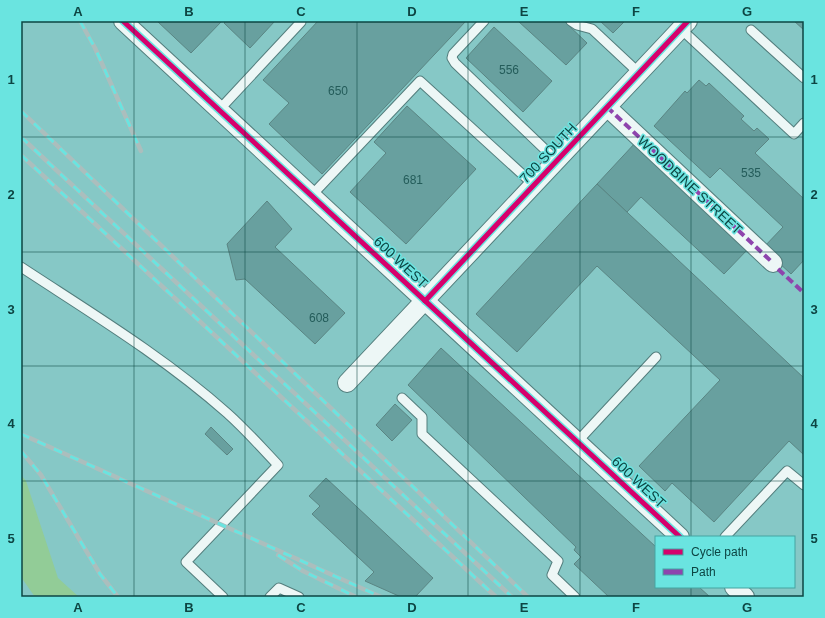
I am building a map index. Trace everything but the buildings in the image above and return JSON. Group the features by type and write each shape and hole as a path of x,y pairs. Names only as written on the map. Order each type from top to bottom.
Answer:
{"street":[{"name":"600 WEST","path":"123,21 679,536"},
{"name":"700 SOUTH","path":"347,383 684,25"},
{"name":"WOODBINE STREET","path":"607,107 774,263"},
{"path":"735,588 745,597"}],"lane":[{"path":"484,21 453,54 452,58 455,63 557,161"},
{"path":"571,21 576,25 592,29 639,73"},
{"path":"219,110 301,22"},
{"path":"684,25 794,134 804,123"},
{"path":"751,30 804,78"},
{"path":"311,196 420,81 534,185"},
{"path":"21,267 182,376 241,425 278,465 186,562 223,597"},
{"path":"577,442 656,358"},
{"path":"402,398 422,418 422,434 558,561 552,575 575,597"},
{"path":"726,536 787,471 804,485"},
{"path":"270,597 279,588 299,597"}],"green space":[{"path":"21,475 26,481 58,578 79,597 35,597 21,577"}],"railway":[{"path":"80,21 95,48 141,151"},
{"path":"21,111 528,597"},
{"path":"21,137 512,597"},
{"path":"21,155 496,597"},
{"path":"21,434 381,597"},
{"path":"21,451 41,475 100,574 118,597"},
{"path":"278,555 303,571 356,597"}],"marked path":[{"path":"607,107 773,263"},
{"path":"778,269 804,293"}],"cycle path":[{"path":"123,21 679,536"},
{"path":"425,301 688,21"}]}
